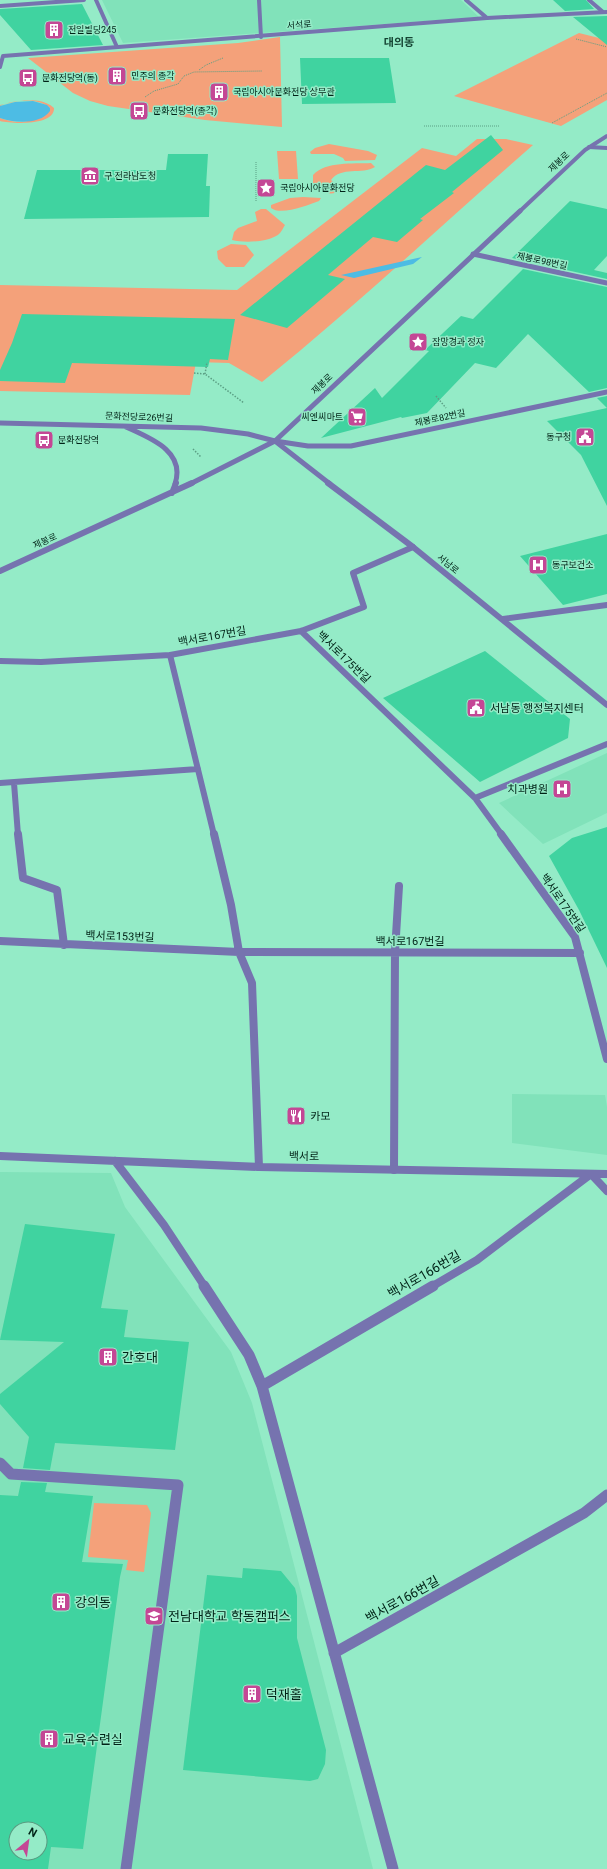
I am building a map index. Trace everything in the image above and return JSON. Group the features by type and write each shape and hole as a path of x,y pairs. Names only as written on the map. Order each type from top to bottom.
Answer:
{"street":[{"path":"0,6 84,0"},
{"path":"96,0 117,47"},
{"path":"259,0 261,37"},
{"path":"466,0 487,18"},
{"path":"589,0 605,12"},
{"name":"서석로","path":"4,56 261,37 487,18 605,12"},
{"path":"0,52 4,56 0,67"},
{"name":"제봉로","path":"0,571 172,493 275,441 589,147 607,136"},
{"path":"589,147 607,148"},
{"name":"제봉로98번길","path":"473,254 607,283"},
{"name":"제봉로82번길","path":"275,441 308,446 351,446 607,392"},
{"name":"문화전당로26번길","path":"0,423 124,425 222,430 275,441"},
{"path":"124,425 160,444 171,452 177,465 178,475 172,493"},
{"name":"서남로","path":"275,441 318,476 413,547 607,705"},
{"name":"백서로175번길","path":"413,547 353,574 364,607 301,631 475,798 575,937 607,1059"},
{"path":"503,619 607,605"},
{"name":"백서로167번길","path":"259,1167 252,983 239,952 231,905 170,655 301,631"},
{"path":"0,661 41,662 170,655"},
{"path":"475,798 607,744"},
{"path":"0,783 198,769"},
{"path":"14,783 14,796 23,878 57,890 64,945"},
{"path":"394,1170 395,952 399,886"},
{"name":"백서로153번길","path":"0,941 239,952"},
{"name":"백서로167번길","path":"239,952 580,953"},
{"name":"백서로","path":"0,1156 259,1167 607,1174"},
{"path":"115,1161 164,1225 249,1355 262,1386 393,1869"},
{"path":"591,1174 607,1191"},
{"name":"백서로166번길","path":"262,1386 477,1260 591,1174"},
{"path":"0,1463 11,1474 178,1485 126,1869"},
{"name":"백서로166번길","path":"334,1653 584,1513 607,1495"}],"path":[{"path":"576,39 607,47"},
{"path":"199,71 206,65 226,57"},
{"path":"145,97 154,91 178,84 184,76 199,71 262,71"},
{"path":"552,123 607,93"},
{"path":"424,126 499,126"},
{"path":"256,162 256,200"},
{"path":"205,374 207,362"},
{"path":"194,373 205,374 244,403"},
{"path":"436,396 447,409"},
{"path":"193,449 201,458"}],"shaded area":[{"path":"102,0 461,0 479,17 123,43"},
{"path":"579,33 607,40 607,100 561,126 454,96"},
{"path":"280,37 282,127 205,120 108,106 90,101 73,93 28,58 238,43"},
{"path":"19,101 40,101 51,105 54,108 52,114 48,118 41,121 14,123 0,121 0,118 15,122 26,121 37,117 50,108 39,102"},
{"path":"477,139 506,139 533,145 365,294 262,382 229,363 196,362 190,395 0,391 0,285 237,290 422,148 456,156"},
{"path":"329,144 368,151 377,155 375,160 345,161 343,158 334,154 311,154 310,152 315,148"},
{"path":"277,151 296,151 298,179 279,179"},
{"path":"371,163 375,167 340,173 335,176 331,180 341,189 337,192 330,193 323,191 313,183 313,175 325,167 340,164"},
{"path":"290,198 321,198 319,201 295,209 281,211 271,208 271,205"},
{"path":"261,209 266,209 285,225 279,234 270,239 254,242 232,240 234,232 238,228 257,221 255,212"},
{"path":"231,244 246,245 254,255 244,267 226,267 218,259 217,251"},
{"path":"607,753 607,813 543,844 499,803"},
{"path":"512,1094 605,1095 607,1107 607,1155 512,1143"},
{"name":"전남대학교 학동캠퍼스","path":"0,1172 111,1173 125,1207 231,1352 252,1403 373,1869 0,1869"},
{"path":"94,1503 147,1505 151,1513 144,1572 126,1570 128,1560 88,1557"}],"water":[{"path":"33,101 47,105 50,108 50,111 46,116 26,122 0,118 0,106 15,102"},
{"path":"422,257 413,264 354,278 341,275"}],"building":[{"path":"553,0 586,0 594,9 565,11"},
{"name":"전일빌딩245","path":"82,4 103,45 31,50 0,15 0,9"},
{"path":"607,16 607,45 573,17"},
{"path":"300,58 389,58 396,103 302,104"},
{"path":"491,135 503,150 452,192 454,193 420,219 423,220 397,242 373,237 328,275 345,279 287,328 240,315 426,165 445,170"},
{"path":"168,154 208,154 206,186 210,186 209,217 24,219 37,170 166,170"},
{"path":"570,201 607,209 607,256 594,270 607,273 607,279 512,258"},
{"path":"523,269 607,287 607,388 589,392 528,334 496,368 475,363 427,413 401,417 321,438 375,388 382,398 429,351 425,350 461,316 473,319"},
{"path":"22,314 235,319 228,360 210,359 208,367 72,363 65,383 0,381 0,370 12,343"},
{"path":"607,396 607,408 597,398"},
{"name":"동구청","path":"607,408 607,506 581,455 547,421"},
{"path":"607,534 607,594 563,605 520,556"},
{"name":"서남동 행정복지센터","path":"485,651 570,719 568,738 480,782 383,698"},
{"path":"607,827 607,968 579,910 549,856 572,838"},
{"name":"간호대","path":"25,1224 115,1234 101,1308 128,1310 124,1337 189,1342 175,1450 55,1443 50,1470 23,1468 29,1437 0,1404 0,1394 64,1342 0,1340"},
{"path":"21,1482 47,1483 45,1492 93,1496 82,1562 123,1564 83,1849 51,1847 48,1869 0,1869 0,1495 18,1496"},
{"name":"덕재홀","path":"243,1568 281,1571 295,1588 297,1596 297,1638 326,1750 325,1764 318,1779 310,1781 183,1770 207,1575 242,1578"}],"place":[{"name":"전일빌딩245","path":"54,30"},
{"name":"민주의 종각","path":"117,76"},
{"name":"문화전당역(동)","path":"28,78"},
{"name":"국립아시아문화전당 상무관","path":"219,92"},
{"name":"문화전당역(종각)","path":"139,111"},
{"name":"구 전라남도청","path":"90,176"},
{"name":"국립아시아문화전당","path":"266,188"},
{"name":"잠망경과 정자","path":"418,342"},
{"name":"씨엔씨마트","path":"357,417"},
{"name":"동구청","path":"585,437"},
{"name":"문화전당역","path":"44,440"},
{"name":"동구보건소","path":"538,565"},
{"name":"서남동 행정복지센터","path":"476,708"},
{"name":"치과병원","path":"562,789"},
{"name":"카모","path":"296,1116"},
{"name":"간호대","path":"108,1357"},
{"name":"강의동","path":"61,1602"},
{"name":"전남대학교 학동캠퍼스","path":"154,1616"},
{"name":"덕재홀","path":"252,1694"},
{"name":"교육수련실","path":"49,1739"}],"district":[{"name":"대의동","path":"399,42"}]}
